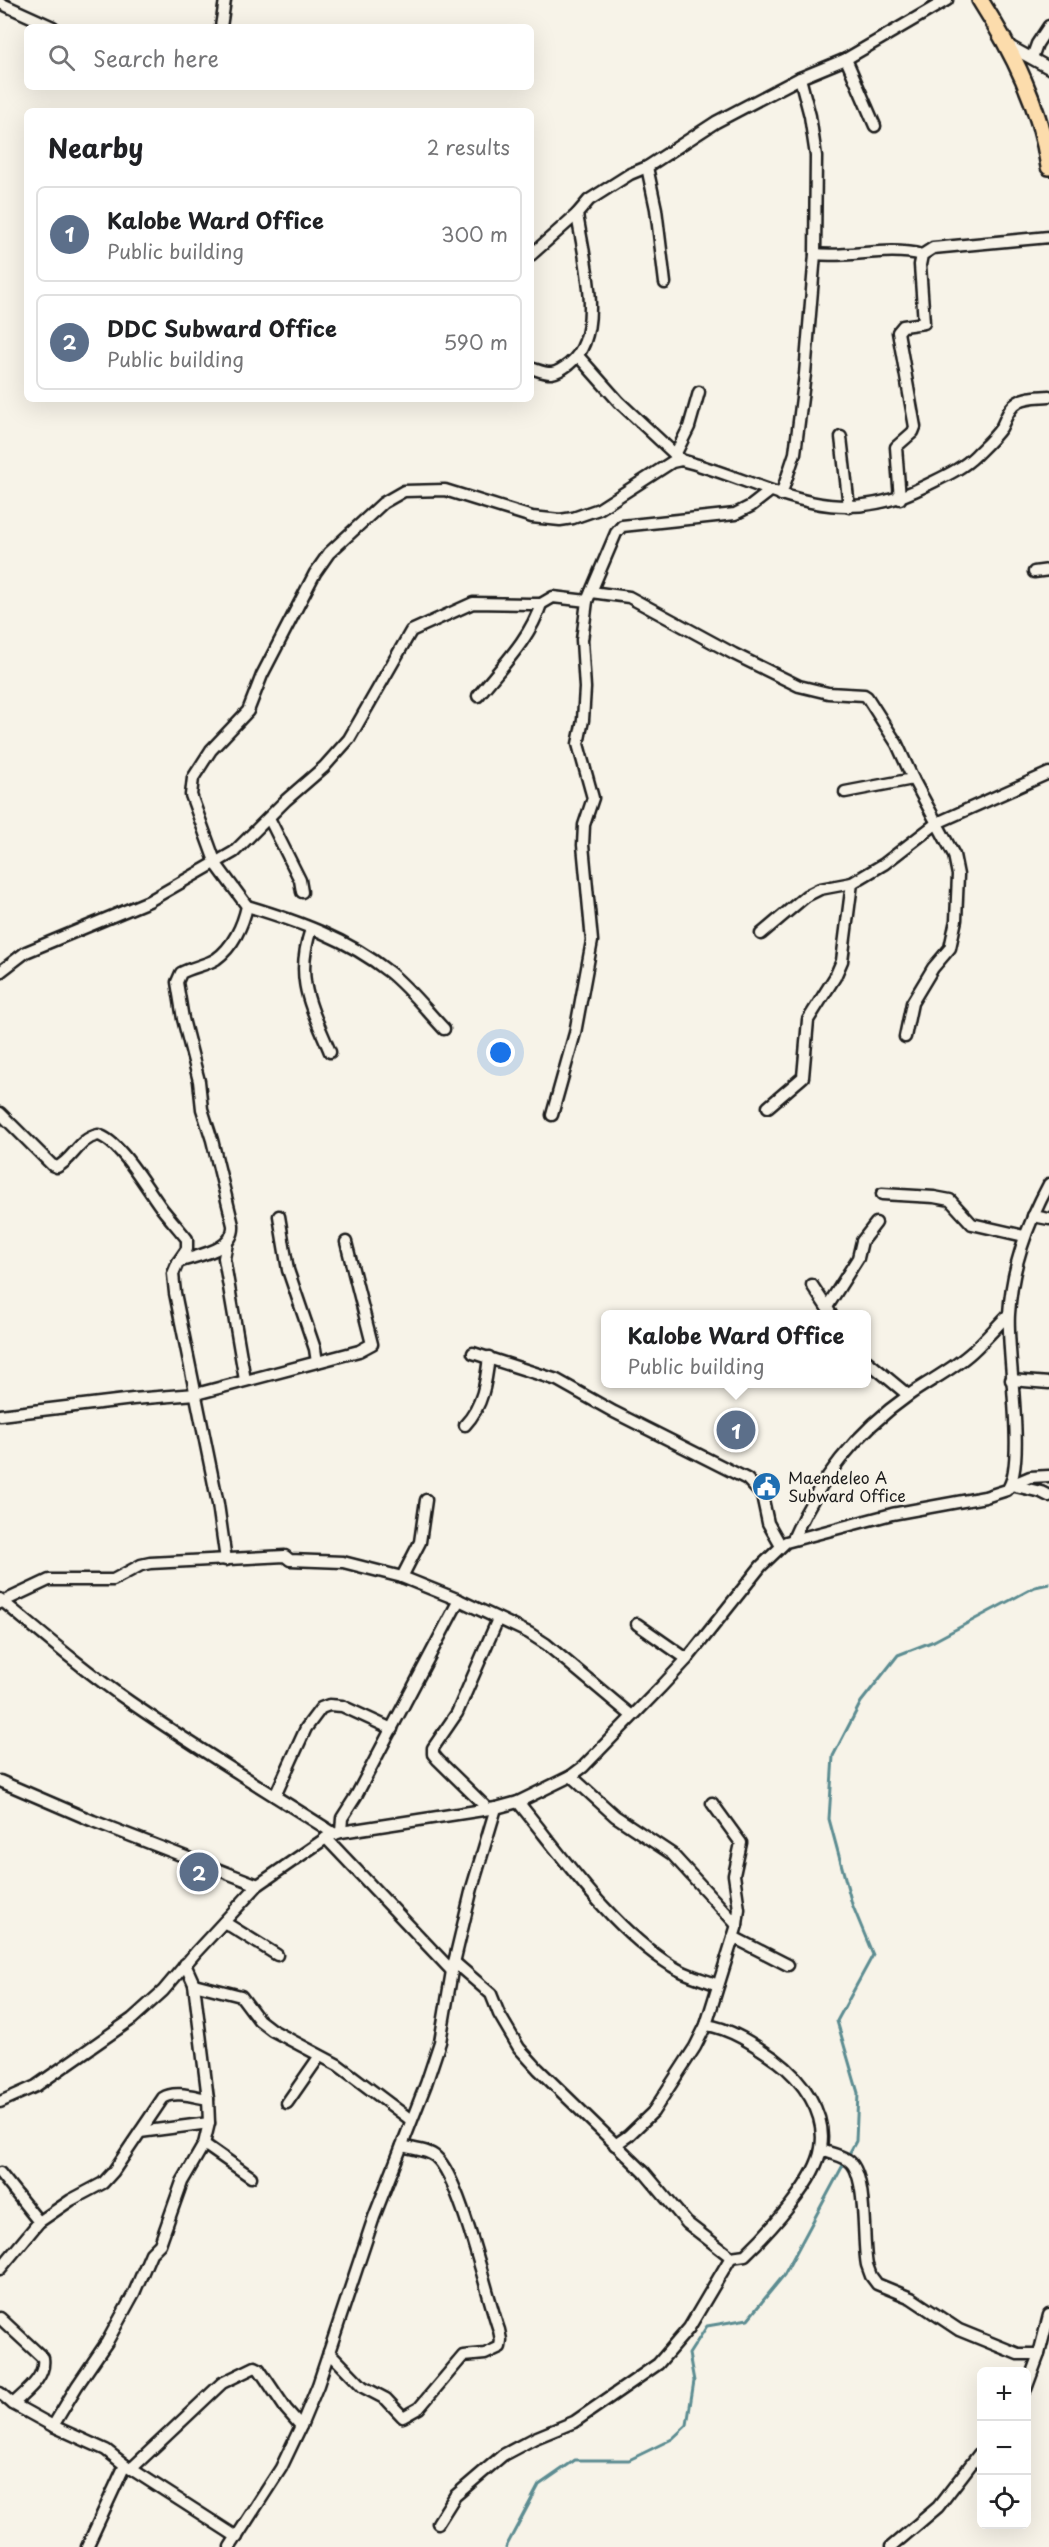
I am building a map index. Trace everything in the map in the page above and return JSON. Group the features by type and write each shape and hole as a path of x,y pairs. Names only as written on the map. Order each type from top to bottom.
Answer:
{"highway":[{"path":"980,0 1009,46 1029,92 1049,167"}],"street":[{"path":"221,24 225,0"},
{"path":"534,252 577,214 589,200 630,174 647,166 716,122 800,78 846,59 947,0"},
{"path":"0,3 46,24"},
{"path":"1032,58 1037,44 1049,26"},
{"path":"1009,46 1049,68"},
{"path":"846,59 875,126"},
{"path":"781,495 795,453 805,374 815,254 816,156 810,116 800,78"},
{"path":"647,166 656,209 664,283"},
{"path":"534,369 553,374 579,357 586,338 590,316 586,269 577,214"},
{"path":"815,254 850,256 903,251 922,255 933,248 1049,237"},
{"path":"900,499 896,447 913,432 915,427 898,332 903,326 924,323 920,265 922,255"},
{"path":"579,357 619,402 678,458 738,477 770,492 849,507 882,504 900,499 945,476 974,457 1000,428 1009,411 1019,400 1049,396"},
{"path":"444,1029 391,973 371,958 340,940 247,906 216,864 193,804 191,795 193,778 211,750 251,705 262,675 321,563 382,503 404,491 445,490 532,517 573,518 599,508 678,458 699,392"},
{"path":"841,437 849,507"},
{"path":"552,1115 567,1068 592,941 583,845 584,825 593,798 578,744 583,720 585,688 582,640 590,596 616,533 622,526 735,514 770,492"},
{"path":"1034,572 1049,570"},
{"path":"0,972 26,952 149,901 234,852 286,800 324,767 348,740 411,631 473,603 540,603 553,597 629,597 799,686 828,693 864,695 897,744 956,862 958,875 956,921 950,948 933,968 912,1003 904,1037"},
{"path":"478,696 524,639 535,621 540,603"},
{"path":"761,934 812,893 833,886 852,884 884,864 937,823 1049,773"},
{"path":"845,792 913,779"},
{"path":"269,818 300,880 302,892"},
{"path":"768,1107 803,1077 808,1020 842,961 852,884"},
{"path":"245,1380 224,1258 227,1243 234,1234 233,1225 202,1109 199,1081 183,1019 177,982 182,973 216,959 225,950 239,930 247,906"},
{"path":"311,929 304,950 304,980 315,1016 330,1052"},
{"path":"0,1113 52,1165 57,1167 86,1138 98,1135 110,1143 135,1170 161,1208 187,1239 187,1249 173,1274 174,1287 219,1504 226,1560"},
{"path":"1011,1485 1014,1476 1014,1444 1008,1315 1014,1275 1024,1236 1049,1184"},
{"path":"882,1194 950,1200 972,1224 1024,1236"},
{"path":"279,1216 288,1270 315,1349 317,1362"},
{"path":"1033,1216 1049,1219"},
{"path":"830,1310 858,1258 862,1242 876,1223"},
{"path":"0,1415 196,1394 359,1351 372,1344 346,1242"},
{"path":"178,1262 227,1243"},
{"path":"812,1285 828,1310"},
{"path":"793,1539 829,1471 875,1422 908,1395 973,1352 1008,1315"},
{"path":"473,1353 557,1380 614,1412 747,1479 762,1495 768,1523 781,1546"},
{"path":"465,1425 474,1416 482,1399 489,1358"},
{"path":"871,1364 908,1395"},
{"path":"1011,1380 1049,1383"},
{"path":"0,2102 36,2086 132,2019 163,1991 258,1885 334,1834 492,1809 518,1802 571,1776 687,1659 745,1584 781,1546 793,1539 892,1514 985,1497 1001,1492 1030,1477 1049,1476"},
{"path":"1011,1485 1049,1496"},
{"path":"402,1577 420,1542 426,1500"},
{"path":"632,1716 546,1644 529,1633 459,1600 402,1577 343,1562 290,1560 285,1556 150,1563 141,1565 112,1580 49,1580 1,1601 128,1701 334,1834 453,1966 491,1995 514,2040 538,2069 645,2173 687,2223 731,2258"},
{"path":"334,1834 459,1600"},
{"path":"492,1809 438,1760 433,1754 433,1748 457,1713 498,1619"},
{"path":"637,1624 687,1659"},
{"path":"275,1796 311,1719 321,1708 329,1705 342,1706 392,1729"},
{"path":"571,1776 615,1816 672,1854 736,1925"},
{"path":"0,1781 93,1821 258,1885"},
{"path":"518,1802 603,1904 654,1953 680,1971 718,1985"},
{"path":"615,2145 639,2126 662,2101 695,2048 706,2025 733,1937 739,1909 734,1875 741,1844 712,1803"},
{"path":"230,2547 281,2468 301,2426 329,2352 357,2265 426,2085 440,2042 453,1966 492,1809"},
{"path":"224,1922 277,1955"},
{"path":"733,1937 788,1965"},
{"path":"53,2426 107,2342 151,2253 160,2244 182,2182 204,2144 209,2123 208,2100 194,1984 185,1964"},
{"path":"194,1984 241,1996 266,2025 354,2076 411,2120"},
{"path":"438,2523 460,2491 503,2455 574,2422 658,2364 689,2328 731,2258 744,2255 779,2219 805,2185 821,2150 820,2120 809,2094 792,2074 771,2057 724,2030 706,2025"},
{"path":"287,2103 319,2056"},
{"path":"0,2269 39,2222 71,2200 103,2183 113,2172 158,2103 168,2095 208,2100"},
{"path":"140,2132 209,2123"},
{"path":"204,2144 251,2177"},
{"path":"329,2352 363,2387 386,2399 403,2417 419,2408 463,2356 485,2354 500,2347 499,2330 453,2185 441,2162 433,2155 402,2146"},
{"path":"821,2150 849,2161 861,2190 865,2256 873,2280 911,2298 959,2330 1018,2354 1039,2354"},
{"path":"0,2173 39,2222"},
{"path":"1031,2376 1049,2315"},
{"path":"0,2318 38,2351 44,2364 39,2378 14,2404"},
{"path":"87,2547 128,2467 222,2383 255,2367 259,2369 286,2409 301,2426"},
{"path":"0,2393 14,2404 53,2426 106,2450 128,2467 237,2537"},
{"path":"891,2547 938,2507 977,2455"}],"waterway":[{"path":"506,2547 539,2485 575,2460 629,2460 672,2439 687,2425 694,2381 689,2354 707,2326 748,2319 784,2275 856,2141 858,2093 837,2021 873,1955 852,1904 829,1819 833,1756 861,1702 898,1655 934,1641 1035,1587 1049,1584"}],"place":[{"name":"Kalobe Ward Office","path":"736,1430"},
{"name":"Maendeleo A Subward Office","path":"767,1487"},
{"name":"DDC Subward Office","path":"199,1872"}]}
